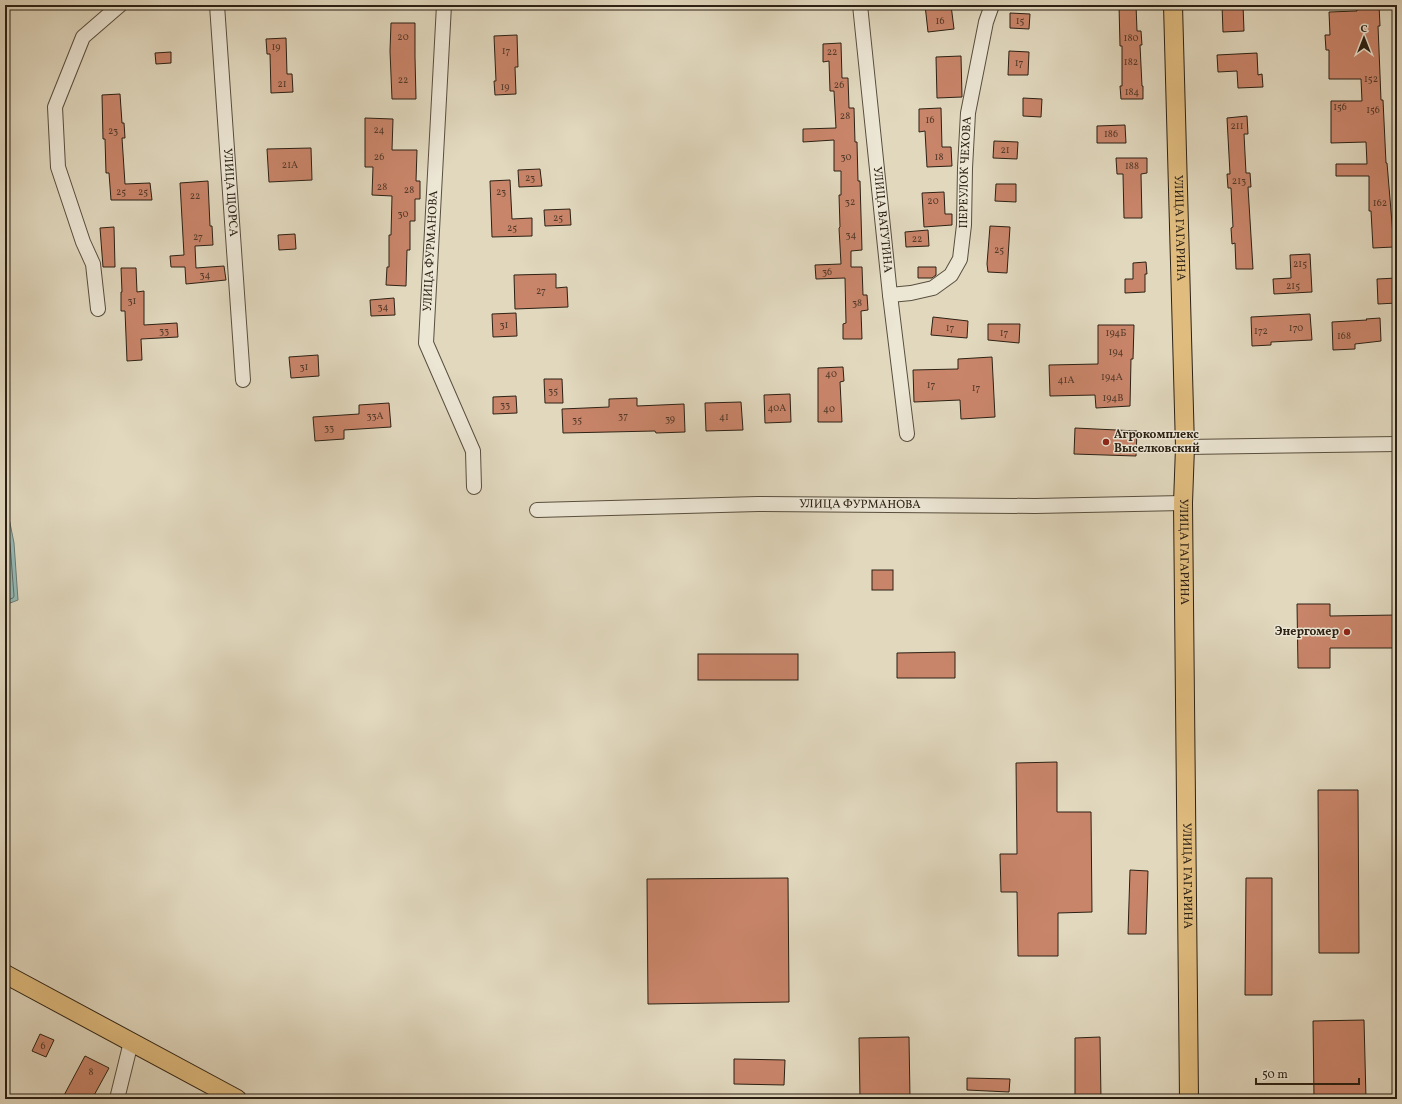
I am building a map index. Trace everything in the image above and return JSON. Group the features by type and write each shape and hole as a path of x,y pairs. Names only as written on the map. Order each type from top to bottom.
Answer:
{"main road":[{"name":"УЛИЦА ГАГАРИНА","path":"1173,5 1184,448 1183,503 1189,1099"},
{"path":"5,974 237,1099"}],"street":[{"path":"98,309 93,264 83,242 58,167 55,107 83,37 120,5"},
{"name":"УЛИЦА ЩОРСА","path":"217,5 243,380"},
{"name":"УЛИЦА ФУРМАНОВА","path":"444,5 426,343 472,451 474,487"},
{"name":"УЛИЦА ВАТУТИНА","path":"860,5 890,295 907,434"},
{"name":"ПЕРЕУЛОК ЧЕХОВА","path":"890,295 911,293 933,288 951,275 960,259 964,226 968,113 986,22 992,5"},
{"path":"1184,448 1397,444"},
{"name":"УЛИЦА ФУРМАНОВА","path":"537,510 758,504 1035,506 1183,503"},
{"path":"117,1099 131,1042"}],"water":[{"path":"5,498 14,543 18,600 5,605"}],"building":[{"path":"925,5 951,5 954,29 928,32"},
{"path":"1119,5 1136,5 1137,31 1141,31 1142,45 1140,45 1143,99 1121,99 1120,86 1122,86 1122,46 1120,46"},
{"path":"1222,5 1243,5 1244,31 1223,32"},
{"path":"1379,5 1380,26 1378,26 1381,100 1383,100 1386,163 1394,247 1373,248 1371,211 1369,211 1369,176 1336,176 1336,164 1367,164 1366,142 1331,143 1331,101 1362,101 1361,79 1329,79 1329,50 1326,50 1325,35 1330,35 1329,12 1357,11 1357,6"},
{"path":"1010,13 1030,14 1029,29 1010,28"},
{"path":"391,23 415,23 416,99 392,99 390,51"},
{"path":"517,35 518,67 515,67 516,94 495,95 494,81 496,81 494,36"},
{"path":"286,38 287,74 292,74 293,92 271,93 270,54 267,54 266,39"},
{"path":"841,43 842,78 848,78 849,108 854,108 858,181 860,181 862,250 851,251 851,267 862,267 863,295 867,295 868,310 861,311 862,339 843,339 843,324 846,323 845,278 816,279 815,265 841,264 839,195 841,195 841,171 834,171 834,140 803,142 803,129 836,128 834,91 830,91 829,61 823,62 823,44"},
{"path":"1009,51 1029,52 1028,75 1008,75"},
{"path":"171,52 171,63 156,64 155,53"},
{"path":"1257,53 1258,75 1262,74 1263,87 1238,88 1237,71 1218,72 1217,55"},
{"path":"961,56 962,97 937,98 936,57"},
{"path":"120,94 122,123 124,123 125,138 122,138 125,184 150,183 152,200 111,200 109,173 106,173 105,139 103,139 102,95"},
{"path":"1023,98 1042,99 1041,117 1023,116"},
{"path":"941,108 942,147 951,147 952,166 927,167 925,131 919,132 919,109"},
{"path":"1247,116 1248,134 1244,134 1246,173 1250,173 1251,187 1248,187 1253,269 1236,269 1235,243 1232,244 1231,228 1233,227 1231,188 1228,188 1227,174 1230,174 1227,118"},
{"path":"365,118 393,119 392,150 417,150 416,181 420,181 420,199 415,199 415,221 410,221 410,250 407,250 406,286 386,285 387,267 389,267 389,235 391,235 392,196 372,195 373,167 365,167"},
{"path":"1125,125 1126,143 1097,143 1097,126"},
{"path":"994,141 1018,142 1017,159 993,158"},
{"path":"311,148 312,180 269,182 267,149"},
{"path":"1116,158 1147,158 1147,173 1141,174 1142,218 1124,218 1123,174 1117,174"},
{"path":"540,169 542,186 519,187 518,170"},
{"path":"510,180 512,219 532,218 532,236 492,237 490,181"},
{"path":"208,181 210,226 212,226 213,245 195,246 196,268 224,266 226,280 186,284 185,267 171,267 170,256 184,255 180,183"},
{"path":"996,184 1016,184 1016,202 995,201"},
{"path":"944,192 945,214 952,214 952,225 924,227 922,193"},
{"path":"570,209 571,225 545,226 544,210"},
{"path":"990,226 1010,227 1007,273 988,272 987,264"},
{"path":"114,227 115,267 103,267 100,228"},
{"path":"928,230 929,246 906,247 905,232"},
{"path":"295,234 296,249 279,250 278,235"},
{"path":"1310,254 1312,292 1274,294 1273,279 1291,278 1290,255"},
{"path":"1146,262 1147,274 1145,274 1145,292 1125,293 1125,279 1133,279 1133,263"},
{"path":"918,267 936,267 936,275 932,278 918,278"},
{"path":"121,268 136,268 137,292 144,291 144,325 177,323 178,337 141,339 142,360 127,361 125,311 121,311"},
{"path":"556,274 556,288 567,287 568,307 515,309 514,275"},
{"path":"1397,278 1397,303 1378,304 1377,279"},
{"path":"394,298 395,315 371,316 370,300"},
{"path":"516,313 517,336 493,337 492,314"},
{"path":"1310,314 1312,340 1271,342 1271,345 1252,346 1251,317"},
{"path":"933,317 968,321 967,338 931,335"},
{"path":"1380,318 1381,341 1355,344 1355,349 1333,350 1332,322"},
{"path":"988,324 1020,324 1019,343 988,340"},
{"path":"1098,325 1134,325 1133,359 1131,359 1130,406 1096,408 1095,395 1050,396 1049,365 1098,364"},
{"path":"318,355 319,376 291,378 289,357"},
{"path":"992,357 995,417 961,419 960,400 914,402 913,370 958,369 958,359"},
{"path":"843,367 844,381 840,382 842,422 818,422 818,368"},
{"path":"544,379 562,379 563,403 545,403"},
{"path":"790,394 791,422 765,423 764,395"},
{"path":"516,396 517,413 493,414 493,397"},
{"path":"637,398 637,406 684,404 685,432 656,433 655,431 563,433 562,409 609,407 609,399"},
{"path":"741,402 743,430 706,431 705,403"},
{"path":"389,403 391,427 344,430 344,439 315,441 313,417 359,414 359,405"},
{"name":"Агрокомплекс Выселковский","path":"1075,428 1137,431 1136,456 1074,454"},
{"path":"872,570 893,570 893,590 872,590"},
{"name":"Энергомер","path":"1297,604 1330,604 1330,616 1397,615 1397,648 1330,648 1330,668 1298,668"},
{"path":"955,652 955,678 897,678 897,653"},
{"path":"698,654 798,654 798,680 698,680"},
{"path":"1057,762 1057,812 1091,812 1092,912 1058,913 1058,956 1018,956 1017,892 1001,892 1000,854 1017,854 1016,763"},
{"path":"1318,790 1358,790 1359,953 1319,953"},
{"path":"1130,870 1148,871 1146,934 1128,934"},
{"path":"788,878 789,1002 648,1004 647,879"},
{"path":"1246,878 1272,878 1272,995 1245,995"},
{"path":"1364,1020 1366,1099 1314,1099 1313,1021"},
{"path":"40,1034 54,1040 46,1057 32,1051"},
{"path":"909,1037 910,1099 860,1099 859,1038"},
{"path":"1100,1037 1101,1099 1075,1099 1075,1038"},
{"path":"85,1056 109,1068 92,1099 62,1099"},
{"path":"734,1059 785,1060 784,1085 734,1084"},
{"path":"967,1078 1010,1079 1009,1092 967,1090"}],"place":[{"name":"Агрокомплекс Выселковский","path":"1106,442"},
{"name":"Энергомер","path":"1347,632"}]}
